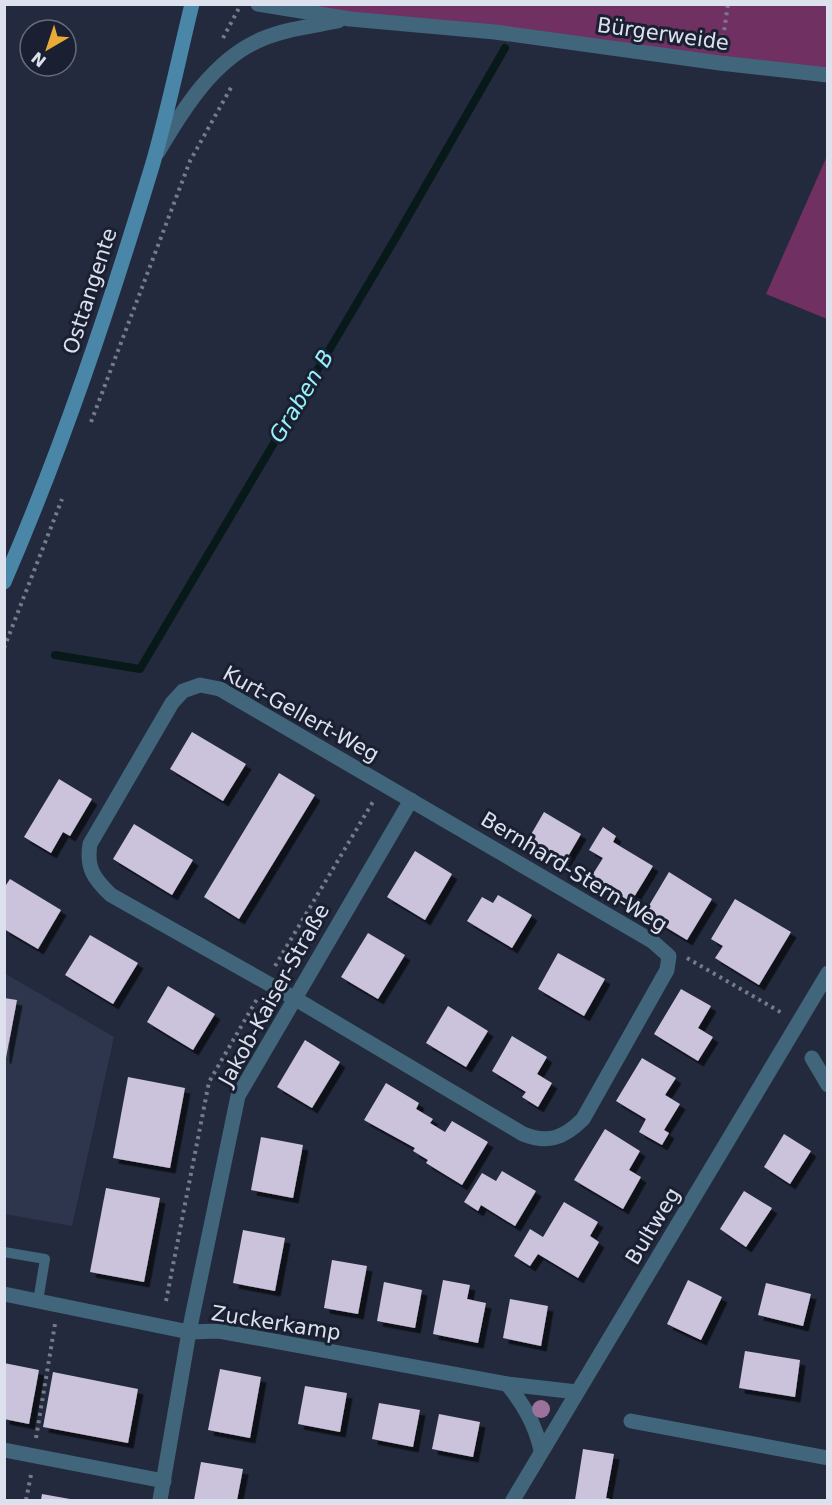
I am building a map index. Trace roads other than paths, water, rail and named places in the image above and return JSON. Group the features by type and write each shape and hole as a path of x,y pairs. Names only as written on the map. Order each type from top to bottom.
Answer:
{"main road":[{"name":"Osttangente","path":"4,582 69,420 153,161 192,4"}],"street":[{"name":"Bürgerweide","path":"258,4 350,19 495,32 720,63 828,75"},
{"name":"Bürgerweide","path":"153,161 182,112 209,79 232,58 261,40 296,28 350,19"},
{"name":"Kurt-Gellert-Weg","path":"294,998 111,895 95,880 87,861 90,844 172,703 183,691 200,685 220,689 411,800"},
{"name":"Bernhard-Stern-Weg","path":"294,998 523,1134 538,1140 556,1139 572,1130 583,1119 667,970 669,956 652,940 411,800"},
{"name":"Jakob-Kaiser-Straße","path":"160,1500 189,1332 238,1096 411,800"},
{"name":"Bultweg","path":"513,1500 828,973"},
{"path":"812,1059 828,1085"},
{"name":"Zuckerkamp","path":"4,1294 189,1332 219,1331 507,1384 577,1392"},
{"path":"507,1384 532,1420 541,1450"},
{"path":"631,1421 828,1458"},
{"path":"4,1450 164,1481"}],"lane":[{"path":"4,1252 45,1259 38,1301"}],"waterway":[{"name":"Graben B","path":"55,655 140,669 395,239 505,48"}]}
